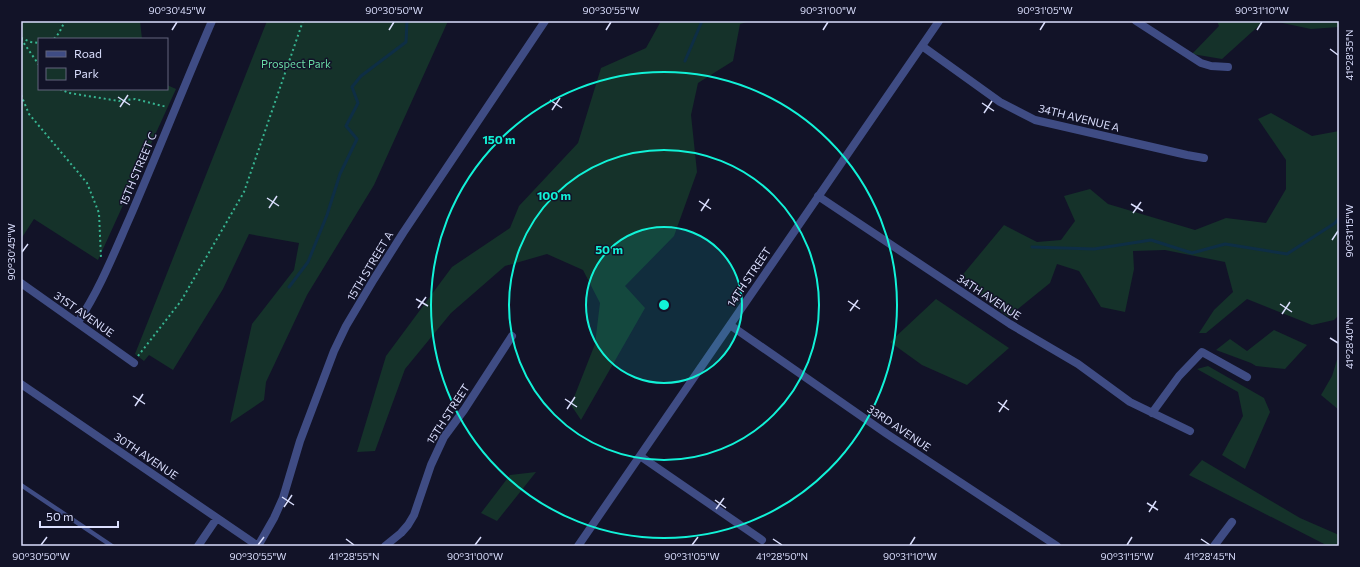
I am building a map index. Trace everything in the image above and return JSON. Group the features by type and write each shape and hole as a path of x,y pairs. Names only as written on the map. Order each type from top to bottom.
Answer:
{"street":[{"name":"15TH STREET C","path":"78,322 92,301 102,279 152,165 174,109 212,21"},
{"name":"15TH STREET A","path":"258,546 274,518 283,498 300,441 334,351 346,326 403,233 545,21"},
{"name":"14TH STREET","path":"578,546 939,21"},
{"path":"1136,21 1201,63 1211,66 1228,67"},
{"name":"34TH AVENUE A","path":"922,46 1000,102 1036,120 1204,158"},
{"name":"34TH AVENUE","path":"818,196 1010,324 1078,364 1130,402 1190,431"},
{"name":"31ST AVENUE","path":"21,283 134,363"},
{"name":"33RD AVENUE","path":"730,325 888,434 1057,546"},
{"name":"15TH STREET","path":"385,546 408,525 414,515 430,465 444,437 464,410 512,336"},
{"path":"1152,413 1179,376 1202,352 1247,377"},
{"name":"30TH AVENUE","path":"21,384 258,546"},
{"path":"640,456 762,540"},
{"path":"198,546 217,518"},
{"path":"1214,546 1232,522"}],"lane":[{"path":"21,485 112,546"}],"path":[{"path":"55,38 66,21"},
{"path":"134,363 181,301 244,192 303,21"},
{"path":"21,38 38,43"},
{"path":"21,38 38,64"},
{"path":"62,90 69,94 119,101 135,99 174,109"},
{"path":"21,95 29,114 87,183 99,213 102,279"}],"green space":[{"path":"21,21 140,21 142,38 38,38 38,90 168,90 168,85 176,89 98,260 34,219 21,239"},
{"name":"Prospect Park","path":"267,21 448,21 374,185 307,295 266,382 264,400 230,423 252,324 294,270 299,243 249,234 223,289 173,370 149,355 144,361 135,354"},
{"path":"661,21 751,21 740,24 733,61 698,83 691,115 697,172 674,236 625,286 645,308 581,420 571,405 595,344 600,303 583,270 547,254 505,266 451,313 405,369 375,451 357,452 386,356 452,267 510,228 519,206 578,143 601,68 646,48"},
{"path":"1217,21 1264,21 1222,59 1192,54 1219,26"},
{"path":"1273,21 1339,21 1339,27 1311,29"},
{"path":"1271,113 1312,136 1339,131 1339,315 1334,320 1312,325 1247,299 1206,333 1199,333 1214,310 1233,292 1225,262 1165,250 1133,251 1134,269 1125,312 1101,307 1079,271 1057,264 1050,283 1008,317 960,278 1004,225 1037,242 1061,240 1075,221 1064,196 1090,189 1108,204 1195,230 1226,218 1266,223 1286,189 1286,160 1258,119"},
{"path":"936,299 1009,348 967,385 922,365 890,342"},
{"path":"1274,330 1307,345 1285,369 1256,366 1216,350 1230,339 1247,351"},
{"path":"1337,360 1339,360 1339,410 1321,395 1332,376"},
{"path":"1208,366 1264,398 1270,412 1245,469 1222,455 1243,416 1238,392 1197,369"},
{"path":"1202,460 1300,518 1339,535 1339,546 1328,546 1189,475"},
{"path":"536,472 497,521 481,513 510,475"}],"waterway":[{"path":"289,287 308,262 327,215 340,174 357,139 346,126 358,103 352,87 361,76 406,42 407,21"},
{"path":"685,61 702,21"},
{"path":"1032,247 1094,249 1151,240 1192,253 1225,244 1287,254 1335,223 1339,218"}]}
